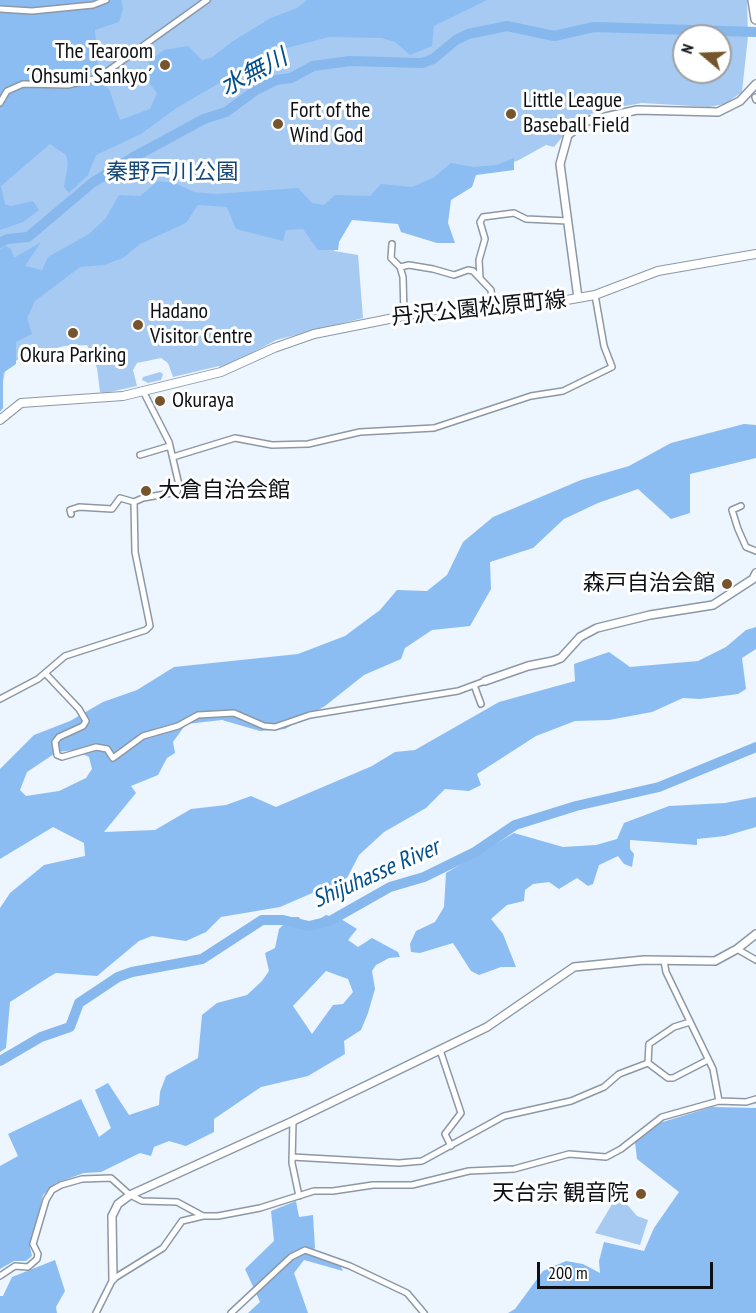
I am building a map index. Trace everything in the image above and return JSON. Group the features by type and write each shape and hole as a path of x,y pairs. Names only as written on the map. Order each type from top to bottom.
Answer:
{"highway":[{"path":"753,0 756,19"}],"main road":[{"name":"丹沢公園松原町線","path":"0,420 21,403 102,398 143,391 231,369 294,340 404,315 439,309 536,304 595,295 658,271 755,253"}],"street":[{"path":"0,9 32,11 93,5 106,0"},
{"path":"0,103 12,87 23,84 68,85 88,82 108,72 207,0"},
{"path":"578,298 560,164 564,145 576,128 587,121 637,110 718,112 740,101 756,84"},
{"path":"480,278 479,260 485,239 480,222 483,216 514,213 526,219 568,221"},
{"path":"392,244 391,258 400,267 404,315"},
{"path":"400,267 409,265 433,268 454,275 468,270 480,278 491,290 493,306"},
{"path":"173,457 235,438 272,445 308,444 360,432 434,428 531,396 563,392 612,367 604,346 595,295"},
{"path":"71,514 70,510 79,507 112,509 120,498 135,502 143,498 177,492 179,485 170,446 143,391"},
{"path":"140,455 170,446"},
{"path":"0,699 45,673 65,656 146,630 150,626 135,552 135,502"},
{"path":"741,506 732,510 738,529 746,547 756,551"},
{"path":"45,673 79,709 86,721 83,726 59,737 55,742 57,754 62,757 96,747 107,749 113,758 143,736 178,726 198,716 234,713 264,726 275,727 310,715 458,691 528,666 553,662 580,637 597,628 650,615 713,605 756,576"},
{"path":"474,685 481,704"},
{"path":"96,1313 113,1279 112,1216 118,1204 130,1195 293,1121 501,1019 574,967 644,960 715,961 737,949 756,934"},
{"path":"737,949 756,960"},
{"path":"664,961 666,972 708,1060 719,1101"},
{"path":"648,1063 649,1044 674,1027 690,1022"},
{"path":"440,1050 461,1113 445,1134 451,1146"},
{"path":"648,1063 668,1078 673,1078 708,1060"},
{"path":"292,1157 411,1163 431,1158 504,1116 571,1101 604,1087 619,1074 648,1063"},
{"path":"113,1279 163,1248 182,1221 260,1208 314,1191 333,1191 374,1185 411,1185 469,1171 514,1168 569,1154 606,1157 621,1149 662,1118 719,1101 746,1102 756,1099"},
{"path":"293,1121 292,1157 299,1196"},
{"path":"0,1276 15,1266 28,1267 37,1259 38,1254 33,1244 46,1200 52,1190 61,1185 102,1176 116,1180 130,1195 142,1202 177,1202 203,1216"},
{"path":"231,1313 291,1257 308,1250 350,1266 407,1293 424,1313"}],"green space":[{"name":"秦野戸川公園","path":"0,0 747,0 748,36 742,92 725,104 709,107 642,103 602,110 576,120 554,147 546,145 517,161 479,171 376,218 339,221 334,251 358,255 363,318 276,340 221,370 219,366 173,377 168,363 161,358 137,363 133,370 137,386 105,393 100,392 97,368 87,345 64,346 11,362 5,371 0,399"},
{"path":"160,372 163,374 161,380 148,383 142,380 143,377"},
{"path":"618,1194 637,1216 648,1220 640,1245 595,1233"}],"shaded area":[{"path":"0,0 121,0 123,9 119,22 95,30 98,68 89,77 109,89 120,120 150,109 157,93 147,80 149,61 164,50 188,46 202,60 211,58 233,41 271,18 297,8 307,0 487,0 434,26 432,46 410,55 395,42 382,38 329,37 272,52 175,109 141,134 96,155 88,175 69,193 64,187 68,164 66,155 50,144 1,186 5,204 11,206 33,201 39,210 23,222 0,230"},
{"path":"514,158 514,170 476,175 472,187 451,200 448,223 455,243 437,243 401,232 398,224 352,220 339,242 338,250 318,250 303,229 286,230 283,241 236,229 227,207 198,205 186,223 140,244 123,258 104,265 80,267 35,301 27,318 32,334 16,342 16,364 3,373 3,408 0,412 0,249 6,246 11,249 14,258 41,242 25,266 42,270 48,257 89,234 106,218 119,195 140,196 158,181 175,183 194,192 216,194 298,188 312,203 324,205 335,195 370,196 381,184 412,187 433,178 451,163 473,167 497,165"},
{"path":"744,424 756,425 756,458 690,474 690,513 671,519 638,489 598,503 564,519 533,548 490,562 491,589 470,626 432,630 405,648 401,659 364,675 325,706 285,729 260,731 222,720 186,724 173,742 175,753 167,758 158,775 131,786 136,793 104,832 155,830 191,809 226,805 251,796 276,807 372,766 395,752 415,750 499,702 575,681 574,664 609,652 630,667 698,661 726,647 746,630 756,627 756,649 742,658 746,689 738,694 700,699 683,698 652,712 609,720 575,721 536,736 477,774 481,785 469,791 445,789 426,808 384,832 359,855 347,878 280,907 221,917 206,932 186,941 152,936 139,941 97,976 56,973 49,977 10,1002 6,1048 0,1052 0,908 10,893 44,865 85,856 84,843 53,827 0,859 0,769 34,735 70,721 103,702 137,690 174,667 298,654 345,636 380,610 397,590 427,591 447,575 463,542 493,517 581,480 629,466 671,443","holes":["75,750 89,757 92,769 86,778 59,791 26,796 20,790 27,772 57,752"]},
{"path":"756,797 756,827 725,836 697,839 697,845 630,840 630,849 634,854 632,867 624,864 618,856 599,865 593,884 588,886 577,878 559,889 549,882 533,884 525,890 524,901 507,905 491,919 503,934 516,967 501,967 479,975 471,971 453,943 420,953 411,952 410,944 416,931 435,922 444,907 446,873 514,833 563,847 596,845 617,839 624,823 669,806 725,803"},
{"path":"326,915 341,919 357,929 348,940 358,947 372,938 398,952 400,957 389,958 376,965 372,971 375,989 368,1013 361,1030 344,1041 345,1054 308,1076 261,1087 214,1119 214,1132 186,1146 169,1141 154,1147 151,1156 140,1153 101,1172 84,1173 56,1183 43,1195 30,1247 32,1256 26,1261 14,1261 0,1269 0,1166 18,1156 8,1134 81,1099 99,1137 111,1128 95,1090 108,1083 129,1115 159,1105 160,1092 166,1076 198,1058 202,1015 217,1003 247,995 262,981 269,971 265,953 275,948 279,929 291,917 299,917 306,928 312,929 318,920","holes":["326,971 348,979 353,992 343,1004 333,1005 312,1034 293,1006"]},
{"path":"712,1107 756,1108 756,1313 508,1313 515,1309 543,1271 566,1261 583,1264 600,1273 599,1261 604,1242 644,1251 654,1228 679,1192 637,1159 635,1142 656,1124"},
{"path":"296,1201 299,1217 313,1215 315,1248 310,1252 340,1265 343,1271 304,1260 294,1273 308,1313 248,1313 260,1302 245,1269 274,1241 271,1211"},
{"path":"55,1260 65,1291 56,1307 57,1313 0,1313 0,1296 3,1296 12,1277"}],"waterway":[{"name":"水無川","path":"0,243 7,239 28,237 92,183 132,158 204,119 226,112 256,90 276,80 291,78 313,66 350,61 422,63 433,59 456,40 468,34 507,26 554,36 594,27 756,32"},
{"name":"Shijuhasse River","path":"0,1061 41,1037 70,1027 79,1003 118,977 132,972 202,959 262,920 283,920 309,926 330,921 390,887 424,877 475,852 515,825 576,806 659,787 756,747"}],"place":[{"name":"The Tearoom ´Ohsumi Sankyo´","path":"165,65"},
{"name":"Little League Baseball Field","path":"511,114"},
{"name":"Fort of the Wind God","path":"278,124"},
{"name":"Hadano Visitor Centre","path":"138,325"},
{"name":"Okura Parking","path":"73,333"},
{"name":"Okuraya","path":"160,401"},
{"name":"大倉自治会館","path":"146,491"},
{"name":"森戸自治会館","path":"727,584"},
{"name":"天台宗 観音院","path":"641,1194"}]}
